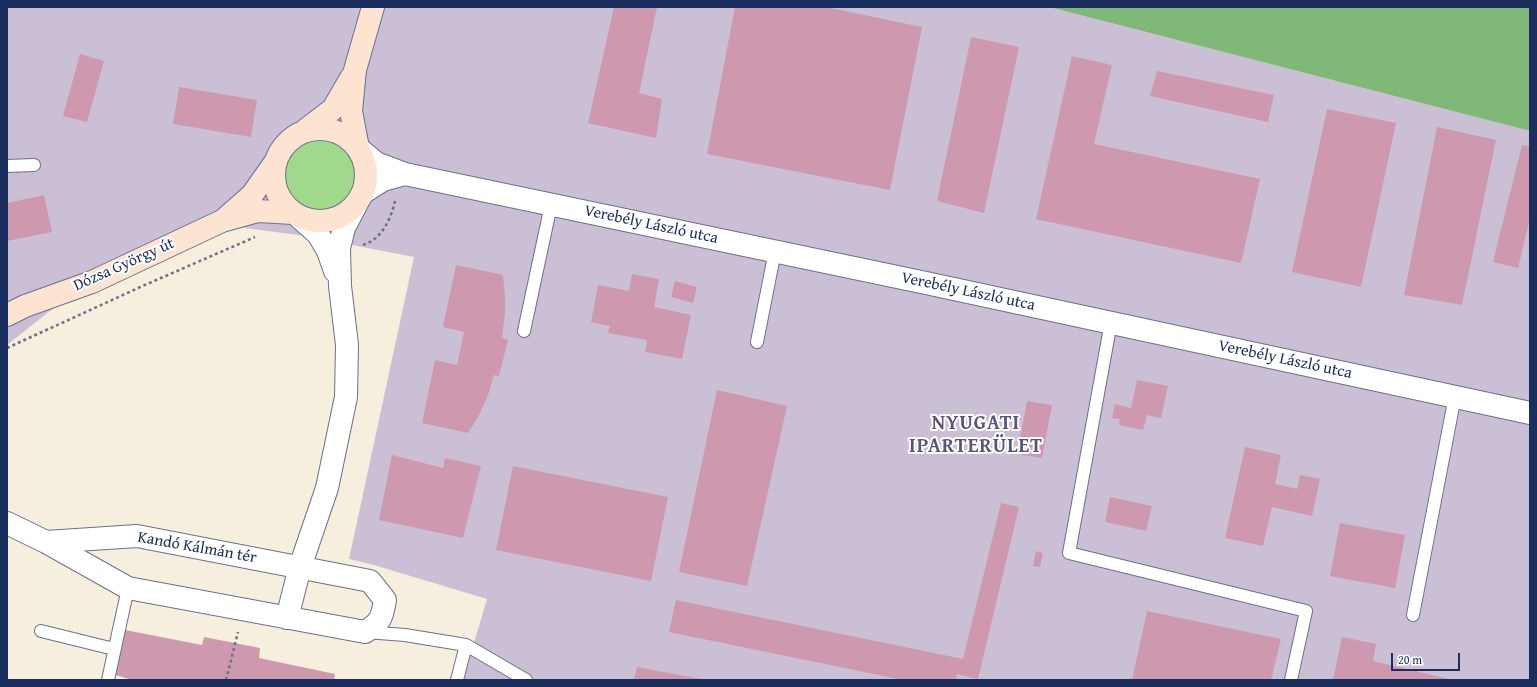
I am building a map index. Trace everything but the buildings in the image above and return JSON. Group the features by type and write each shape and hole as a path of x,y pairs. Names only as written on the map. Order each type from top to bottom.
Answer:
{"street":[{"path":"287,618 300,567 327,488 346,397 348,345 340,286 339,248 344,228 360,198 367,177 365,162 358,148 350,111 355,70 373,7"},
{"path":"340,286 328,251 318,234 287,208 278,196 273,181 274,166 280,152 290,140 303,132 332,109 355,70"},
{"path":"303,132 318,128 333,130 347,137 358,148"},
{"name":"Verebély László utca","path":"358,148 376,163 405,174 1111,322 1530,413"},
{"name":"Dózsa György út","path":"222,221 252,195 276,160"},
{"name":"Verebély László utca","path":"360,198 382,180 405,174"},
{"path":"296,215 314,222 330,221 344,215 360,198"},
{"name":"Dózsa György út","path":"13,310 92,282 222,221 258,211 296,215"},
{"name":"Kandó Kálmán tér","path":"7,524 46,542 128,588 365,632 376,625 382,614 384,600 370,581 137,536 46,542"}],"lane":[{"path":"7,166 34,165"},
{"path":"524,331 551,205"},
{"path":"757,342 776,251"},
{"path":"1111,322 1068,553 1306,611 1291,680"},
{"path":"1413,616 1455,396"},
{"path":"108,680 128,588"},
{"path":"40,631 114,649"},
{"name":"Kandó Kálmán tér","path":"365,632 404,634 466,645"},
{"path":"457,680 466,645 526,680"}],"path":[{"path":"7,348 131,291 258,236"},
{"path":"226,680 243,610"}],"shaded area":[{"path":"7,7 1049,7 1530,131 1530,680 463,680 487,599 349,559 414,257 306,236 230,226 60,303 7,345"}],"green space":[{"path":"1049,7 1530,7 1530,131"},
{"path":"319,137 340,143 350,153 356,174 350,195 340,205 319,211 298,205 288,195 282,174 288,153 298,143"}],"district":[{"name":"NYUGATI IPARTERÜLET","path":"976,436"}]}
